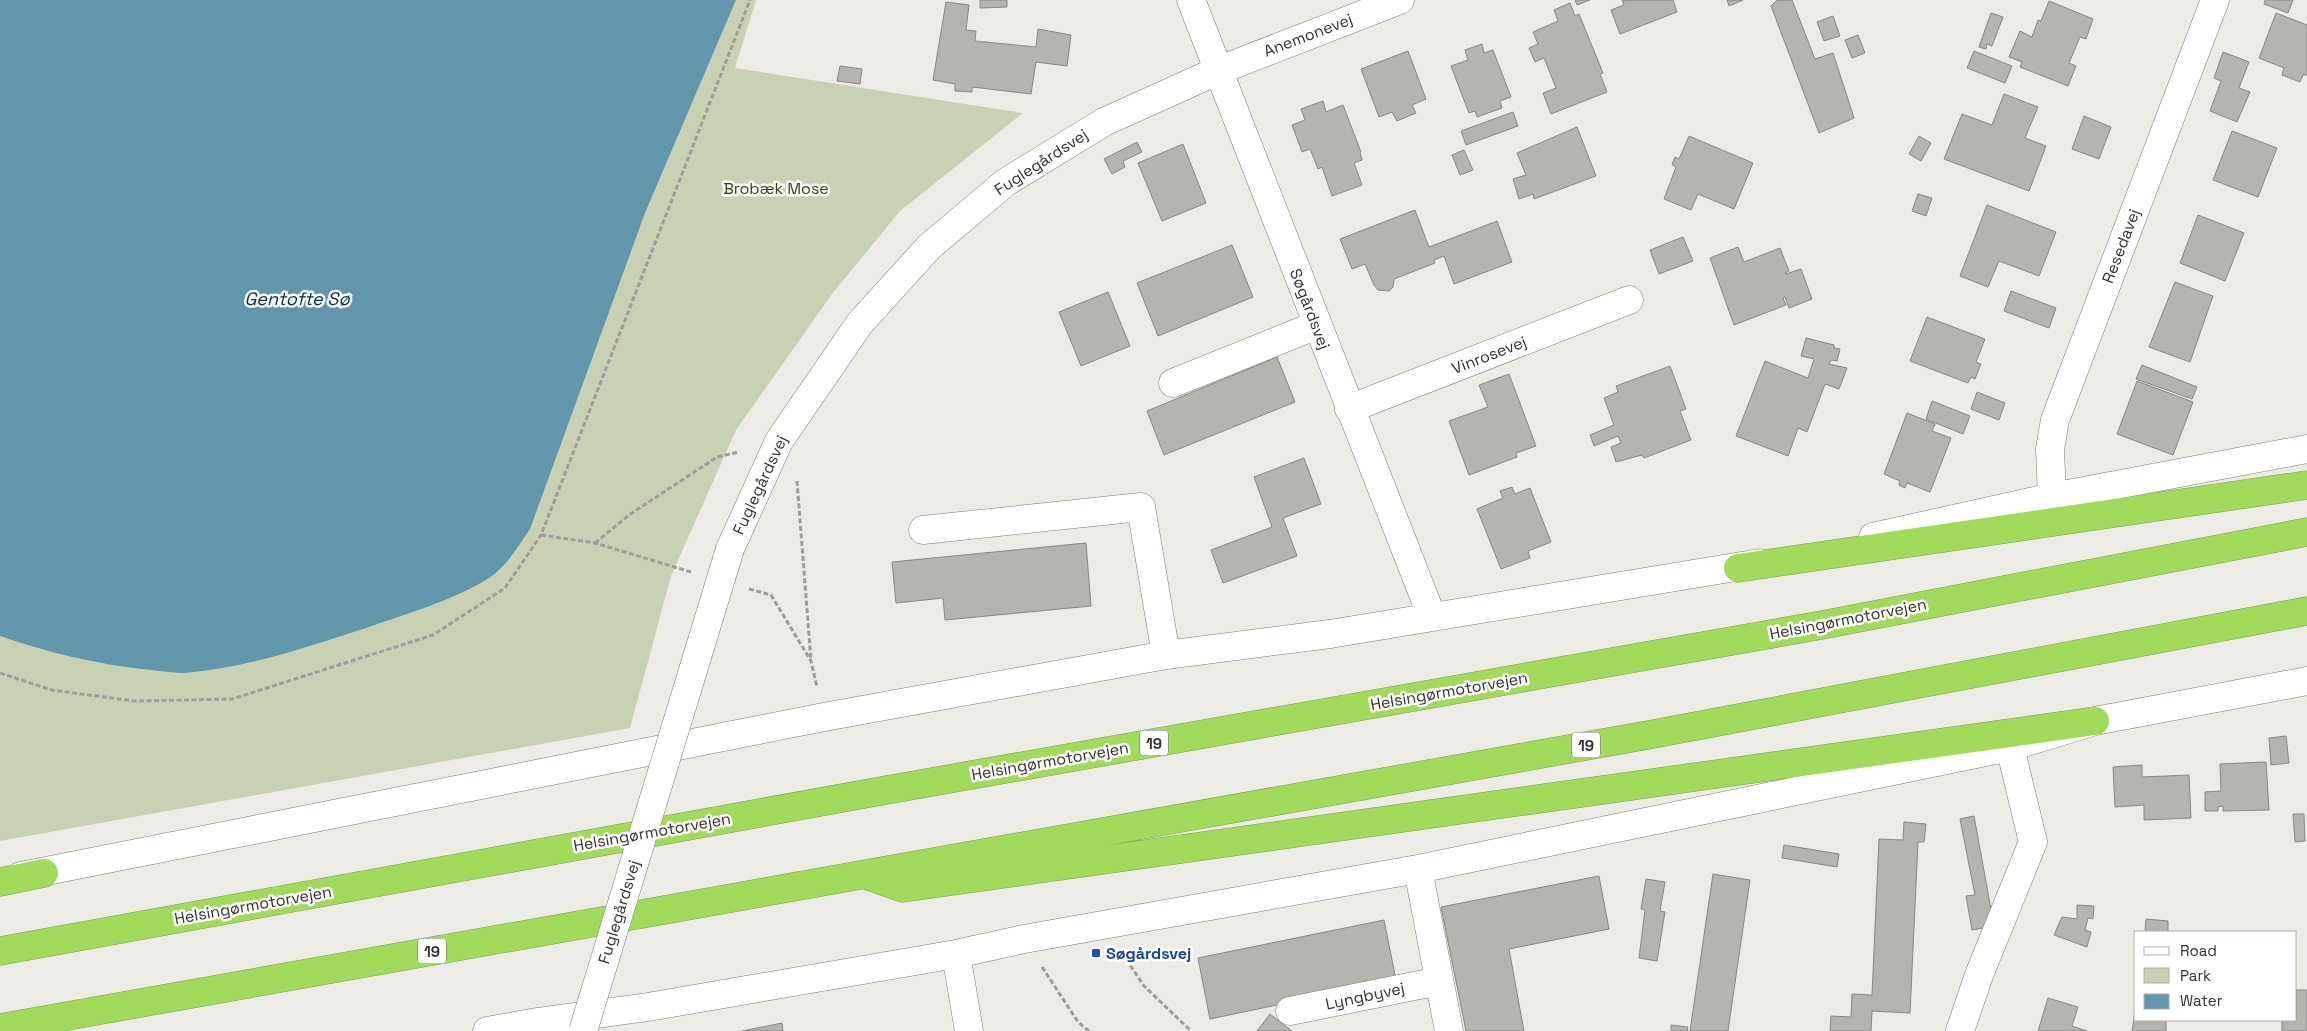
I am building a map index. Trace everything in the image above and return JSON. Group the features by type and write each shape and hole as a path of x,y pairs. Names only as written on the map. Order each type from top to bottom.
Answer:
{"highway":[{"path":"1738,568 2307,485"},
{"name":"Helsingørmotorvejen","path":"0,951 852,796 1822,625 2307,532"},
{"name":"19","path":"0,1028 1648,735 2307,611"},
{"path":"864,874 902,888 2096,721"},
{"path":"0,881 44,873"}],"street":[{"name":"Søgårdsvej","path":"1191,0 1349,409 1432,617"},
{"name":"Anemonevej","path":"1217,71 1400,0"},
{"name":"Resedavej","path":"2052,497 2050,449 2055,420 2215,0"},
{"name":"Fuglegårdsvej","path":"583,1031 730,549 779,441 860,323 929,247 1006,182 1104,122 1217,71"},
{"name":"Vinrosevej","path":"1349,409 1629,300"},
{"path":"1173,383 1317,325"},
{"path":"44,873 824,717 1166,655 1330,634 1738,568 2052,497 2307,449"},
{"path":"924,530 1141,507 1166,655"},
{"path":"488,1031 537,1022 645,1019 1024,939 1418,869 2010,747 2096,721 2307,681"},
{"path":"1960,1031 1979,975 2033,842 2010,747"},
{"path":"1418,869 1449,1031"},
{"path":"956,954 969,1031"},
{"name":"Lyngbyvej","path":"1290,1011 1440,981"}],"path":[{"path":"0,673 52,690 134,701 232,699 433,635 505,588 541,535 750,0"},
{"path":"541,535 595,543 629,515 717,457 779,441 797,474 811,661"},
{"path":"1103,926 1144,986 1191,1031"},
{"path":"1024,939 1078,1022 1089,1031"}],"green space":[{"name":"Brobæk Mose","path":"736,0 756,0 735,68 1023,113 900,211 832,294 736,430 671,576 630,728 0,841 0,636 40,649 93,662 184,673 239,664 302,648 387,621 441,601 488,578 502,568 598,338 645,213"}],"water":[{"name":"Gentofte Sø","path":"0,0 736,0 645,213 530,529 501,568 489,578 460,594 413,612 277,656 231,667 185,673 132,668 93,662 37,648 0,636"}],"building":[{"path":"980,0 1007,0 1007,7 980,8"},
{"path":"1575,0 1590,0 1577,5"},
{"path":"1622,0 1673,0 1677,12 1620,34 1611,10 1624,5"},
{"path":"1727,0 1743,0 1729,6"},
{"path":"1777,0 1792,0 1815,59 1833,53 1854,118 1819,133 1771,6"},
{"path":"2265,0 2293,0 2288,13 2264,4"},
{"path":"2049,1 2093,19 2086,39 2080,37 2069,63 2076,66 2068,86 2020,67 2022,62 2009,57 2020,31 2032,37 2038,20 2041,21"},
{"path":"946,2 969,5 966,30 976,31 975,41 1036,47 1038,29 1071,35 1067,66 1036,62 1031,94 972,87 972,92 955,91 955,84 933,80"},
{"path":"1570,3 1575,16 1579,14 1603,73 1600,74 1607,92 1551,114 1543,93 1556,88 1544,58 1535,62 1529,48 1538,44 1533,32 1558,21 1554,10"},
{"path":"1991,13 2003,17 1992,46 1987,44 1986,49 1979,47"},
{"path":"2276,13 2307,25 2307,75 2303,75 2300,82 2282,75 2284,68 2259,58"},
{"path":"1833,16 1840,36 1824,41 1817,22"},
{"path":"1858,35 1865,53 1852,58 1845,40"},
{"path":"1482,44 1484,53 1493,50 1511,97 1500,101 1502,108 1477,117 1475,111 1469,113 1451,66 1468,60 1465,50"},
{"path":"1408,51 1426,99 1412,105 1416,113 1397,121 1392,112 1379,117 1361,69"},
{"path":"1974,51 2012,66 2005,83 1967,68"},
{"path":"2223,52 2249,62 2239,88 2250,92 2237,122 2210,111 2221,81 2214,78"},
{"path":"840,66 862,69 860,84 837,81"},
{"path":"2004,94 2038,107 2025,138 2046,146 2029,191 1944,159 1962,114 1992,125"},
{"path":"1323,101 1326,112 1343,105 1361,152 1362,160 1354,163 1362,185 1332,196 1322,167 1318,169 1310,149 1302,152 1292,125 1305,120 1301,109"},
{"path":"1513,112 1518,126 1466,145 1461,131"},
{"path":"2084,116 2111,127 2099,159 2072,149"},
{"path":"1577,127 1596,176 1534,199 1533,194 1519,199 1513,179 1526,175 1517,153"},
{"path":"2232,131 2277,148 2258,197 2213,180"},
{"path":"1689,136 1753,163 1734,209 1698,194 1691,210 1664,199 1676,167 1672,165 1675,157 1679,159"},
{"path":"1919,136 1931,143 1921,161 1909,154"},
{"path":"1137,142 1142,152 1123,161 1125,167 1112,174 1104,159"},
{"path":"1183,144 1206,203 1162,221 1138,163"},
{"path":"1464,150 1473,170 1460,175 1452,155"},
{"path":"1918,194 1932,198 1926,216 1912,211"},
{"path":"1987,205 2056,232 2039,276 1999,261 1988,287 1960,276"},
{"path":"1415,210 1429,247 1497,221 1512,262 1454,284 1444,256 1434,260 1435,263 1394,279 1393,287 1389,291 1378,290 1365,264 1352,269 1340,239"},
{"path":"2198,215 2244,233 2225,281 2180,263"},
{"path":"1683,237 1693,261 1659,274 1650,250"},
{"path":"1232,245 1253,297 1158,336 1137,283"},
{"path":"1738,247 1744,262 1780,248 1789,271 1785,273 1801,269 1812,299 1789,308 1785,297 1783,298 1786,305 1734,325 1710,258"},
{"path":"2175,282 2213,296 2190,362 2149,347"},
{"path":"2011,291 2056,308 2049,328 2004,311"},
{"path":"1108,292 1130,346 1081,366 1059,312"},
{"path":"1927,317 1985,339 1976,362 1981,364 1975,379 1971,377 1968,383 1910,361"},
{"path":"1806,338 1834,345 1834,348 1840,349 1837,361 1831,360 1829,364 1847,368 1839,389 1825,384 1807,432 1798,428 1788,456 1736,436 1765,361 1808,378 1814,359 1801,356"},
{"path":"1277,357 1295,402 1164,455 1147,411"},
{"path":"2142,365 2197,387 2192,399 2136,379"},
{"path":"1670,366 1686,409 1680,411 1691,440 1644,458 1642,455 1616,462 1611,447 1621,443 1618,436 1594,446 1590,435 1614,425 1604,398 1618,392 1616,386"},
{"path":"1509,374 1536,446 1516,453 1517,457 1469,475 1449,421 1488,407 1479,385"},
{"path":"2137,381 2193,402 2173,455 2117,434"},
{"path":"1977,392 2005,403 1999,420 1971,409"},
{"path":"1932,401 1970,416 1963,434 1926,419"},
{"path":"1907,413 1935,424 1932,431 1951,438 1930,492 1907,483 1905,488 1899,485 1900,481 1884,474"},
{"path":"1304,458 1321,504 1283,518 1297,556 1223,583 1211,550 1272,527 1254,477"},
{"path":"1512,487 1515,494 1530,488 1551,542 1528,551 1530,558 1501,569 1477,509 1503,498 1500,491"},
{"path":"1086,543 1091,606 945,620 943,598 896,603 892,562"},
{"path":"2286,736 2289,763 2271,765 2269,738"},
{"path":"2266,762 2269,810 2223,811 2223,806 2218,807 2218,811 2205,811 2205,792 2221,791 2220,764"},
{"path":"2142,765 2142,777 2189,775 2191,818 2144,820 2144,805 2115,807 2113,767"},
{"path":"2293,814 2304,814 2305,841 2295,842"},
{"path":"1974,816 1994,926 1972,930 1966,896 1975,895 1960,819"},
{"path":"1904,822 1926,824 1924,842 1918,842 1910,1013 1872,1011 1871,1031 1830,1031 1831,1016 1851,1017 1852,994 1872,995 1879,839 1903,840"},
{"path":"1784,845 1839,854 1837,867 1782,858"},
{"path":"1713,874 1750,880 1728,1031 1690,1031"},
{"path":"1599,876 1609,929 1509,949 1524,1031 1466,1031 1441,907"},
{"path":"1646,879 1665,882 1660,911 1665,912 1657,961 1639,958 1645,910 1641,909"},
{"path":"2077,905 2094,906 2093,919 2088,918 2085,930 2091,932 2087,947 2054,935 2062,917 2077,919"},
{"path":"2146,919 2168,921 2168,931 2145,931"},
{"path":"1384,920 1396,980 1210,1019 1198,958"},
{"path":"2297,990 2307,990 2307,1031 2282,1031 2282,1021 2297,1021"},
{"path":"2048,998 2078,1007 2072,1026 2087,1031 2038,1031"},
{"path":"1270,1014 1292,1031 1257,1031"},
{"path":"2134,1018 2134,1021 2166,1021 2166,1031 2132,1031"},
{"path":"782,1023 783,1031 742,1031"},
{"path":"1671,1025 1688,1027 1687,1031 1671,1031"}],"place":[{"name":"Søgårdsvej","path":"1096,953"}]}
